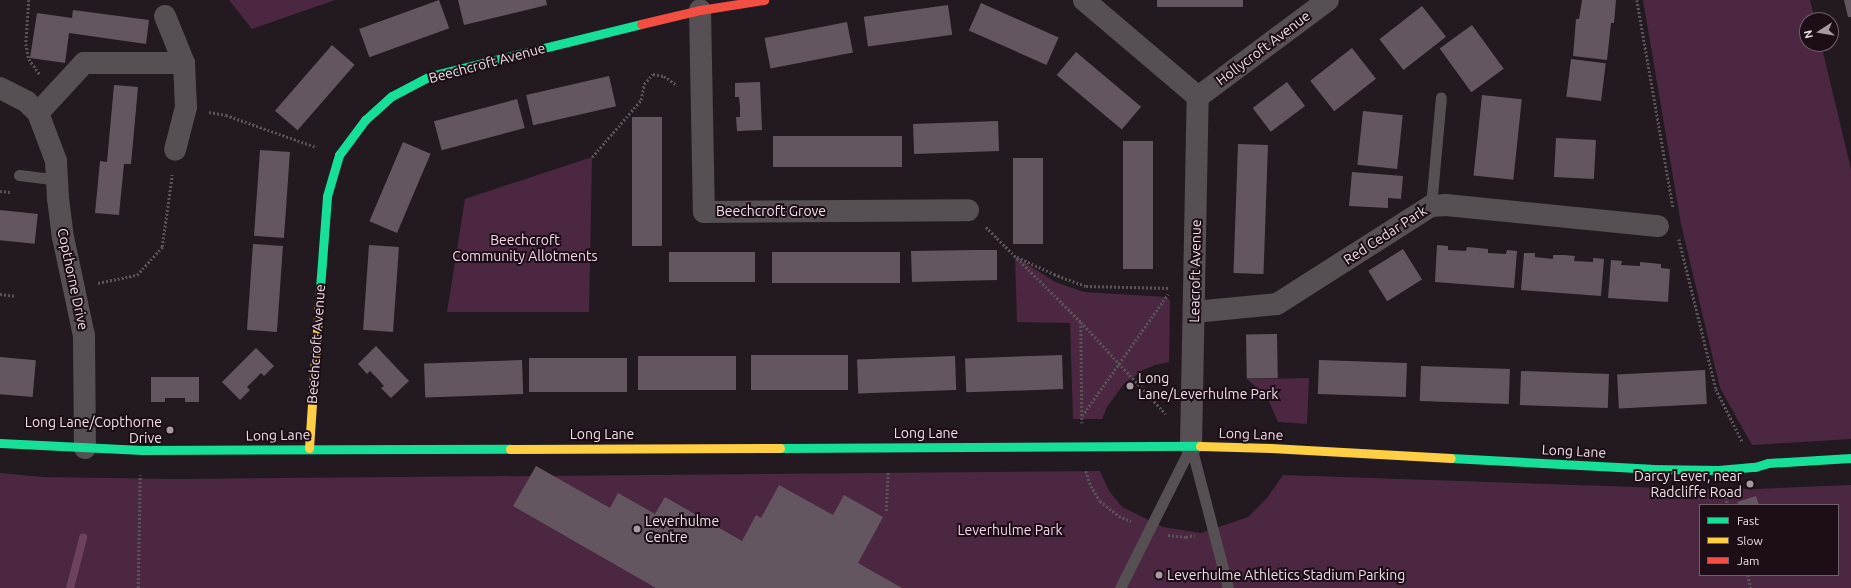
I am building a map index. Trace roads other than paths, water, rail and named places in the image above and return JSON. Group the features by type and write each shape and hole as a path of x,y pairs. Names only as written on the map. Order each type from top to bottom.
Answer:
{"street":[{"name":"Beechcroft Avenue","path":"308,448 327,196 339,156 365,120 392,96 430,76 700,10 764,0"},
{"path":"1084,0 1198,97"},
{"name":"Hollycroft Avenue","path":"1198,97 1328,0"},
{"name":"Beechcroft Grove","path":"700,10 704,212 968,210"},
{"path":"166,16 184,63 186,108 175,150"},
{"path":"38,113 84,63 184,63"},
{"name":"Copthorne Drive","path":"0,88 27,102 38,113 51,144 56,161 58,198 63,237 84,336 85,448"},
{"name":"Leacroft Avenue","path":"1191,443 1198,97"},
{"name":"Red Cedar Park","path":"1194,312 1277,304 1431,206 1446,205 1668,229"},
{"name":"Long Lane","path":"0,443 142,450 308,448 1082,447 1191,443 1650,469 1718,470 1755,467 1768,463 1851,458"}],"lane":[{"path":"1431,206 1442,97"},
{"path":"19,175 58,180"},
{"path":"1120,588 1150,530 1191,443"},
{"path":"1191,443 1228,588"}],"waterway":[{"path":"70,588 83,538"}],"place":[{"name":"Long Lane/Leverhulme Park","path":"1130,386"},
{"name":"Long Lane/Copthorne Drive","path":"170,430"},
{"name":"Darcy Lever, near Radcliffe Road","path":"1750,484"},
{"name":"Leverhulme Centre","path":"637,529"},
{"name":"Leverhulme Athletics Stadium Parking","path":"1159,575"}],"park label":[{"name":"Beechcroft Community Allotments","path":"525,248"},
{"name":"Leverhulme Park","path":"1010,530"}]}
